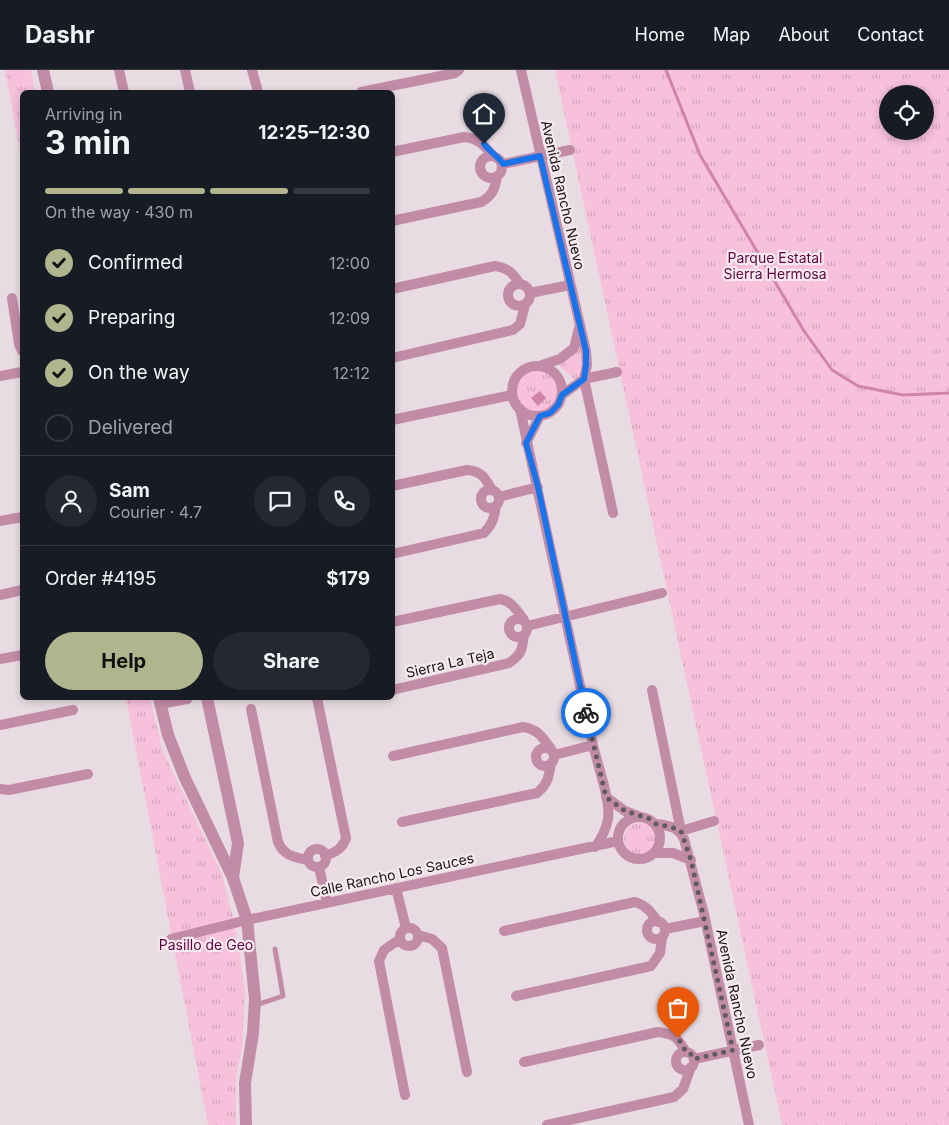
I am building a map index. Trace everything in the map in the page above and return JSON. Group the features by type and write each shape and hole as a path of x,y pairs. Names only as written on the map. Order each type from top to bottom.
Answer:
{"street":[{"path":"43,70 48,90"},
{"path":"119,70 124,90"},
{"path":"186,70 190,90"},
{"path":"252,70 257,90"},
{"path":"371,90 455,73 459,70"},
{"name":"Avenida Rancho Nuevo","path":"521,70 586,351 584,379 613,513"},
{"path":"395,151 464,137 474,138 484,144 493,156 501,160 503,164 501,174 492,178 486,177 480,169 483,159 493,156"},
{"path":"503,164 570,150"},
{"path":"395,220 481,202 489,197 495,189 497,177"},
{"path":"395,288 495,266 506,268 530,293 520,324 513,330 395,357"},
{"path":"520,284 514,285 510,289 508,294 509,300 513,305 525,305"},
{"path":"530,293 570,285"},
{"path":"12,298 20,346"},
{"path":"542,366 560,359 574,348 579,327"},
{"path":"520,409 529,415 540,416 550,413 558,405 562,395 562,385 558,376 551,369 542,366 532,366 523,369 516,376 512,385 512,395 520,409 526,443 538,487 609,817 619,836 621,848 632,858 640,859 654,853 660,839 656,824"},
{"path":"0,376 20,372"},
{"path":"562,395 584,379 617,372"},
{"path":"395,419 512,395"},
{"path":"526,443 540,416"},
{"path":"395,485 467,470 475,470 483,476 496,498 494,519 484,532 395,553"},
{"path":"496,498 538,487"},
{"path":"0,521 20,517"},
{"path":"0,595 20,590"},
{"path":"395,621 500,599 506,600 514,607 525,627 662,593"},
{"name":"Sierra La Teja","path":"395,689 509,663 522,651 525,627"},
{"path":"0,659 20,655"},
{"name":"Avenida Rancho Nuevo","path":"652,690 681,831 691,860 749,1125"},
{"path":"159,700 168,735 184,778 233,878 247,920 255,1006 246,1084 246,1125"},
{"path":"207,700 238,843 233,878"},
{"path":"317,700 346,838 340,850 325,856"},
{"path":"251,709 278,842 282,850 290,856 308,860"},
{"path":"0,725 73,710"},
{"path":"393,756 523,727 533,728 541,735 552,756 548,781 537,792 402,822"},
{"path":"552,756 593,745"},
{"path":"0,789 9,790 88,774"},
{"path":"606,797 625,811 648,818 656,824 681,831 714,821"},
{"path":"619,836 623,824 630,818 638,816"},
{"path":"594,847 602,837 609,817"},
{"name":"Calle Rancho Los Sauces","path":"171,939 247,920 594,847 619,836"},
{"path":"314,849 322,850 325,856 325,861 320,866 315,867 308,860 309,853 314,849"},
{"path":"654,853 673,853 691,860"},
{"path":"320,866 327,903"},
{"path":"396,888 406,928"},
{"path":"504,931 635,902 649,909 662,929 660,953 651,966 516,996"},
{"path":"662,929 705,921"},
{"path":"406,928 415,931 418,935 432,938 442,948 467,1072"},
{"path":"405,1095 379,961 384,950 400,939 402,931 406,928"},
{"path":"400,939 403,944 408,946 414,945 418,935"},
{"path":"524,1062 658,1032 670,1033 678,1038 690,1059 683,1089 674,1097 547,1125"},
{"path":"690,1059 759,1045"}],"lane":[{"path":"255,1006 283,996 274,949"}],"green space":[{"path":"5,70 31,70 35,90 20,90 20,150"},
{"name":"Parque Estatal Sierra Hermosa","path":"555,70 949,70 949,1125 782,1125"},
{"path":"580,338 584,365 579,378 574,379 559,366 573,355"},
{"path":"533,370 541,370 553,376 559,392 553,408 541,414 533,414 521,408 515,396 515,388 521,376"},
{"name":"Pasillo de Geo","path":"126,700 150,700 163,752 222,874 239,948 245,994 242,1049 236,1076 236,1125 208,1125"},
{"path":"640,823 652,827 656,839 652,851 640,855 628,851 624,839 628,827"}],"shaded area":[{"path":"540,391 546,398 538,406 531,398"}],"waterway":[{"path":"666,70 700,155 804,331 832,370 858,386 903,395 949,393"}],"way so far":[{"path":"586,713 606,797 625,811 648,818 656,824 681,831 691,860 733,1050 694,1059 690,1053 686,1052 678,1038"}],"route":[{"path":"484,144 493,156 501,160 503,164 540,156 586,351 584,379 562,395 558,405 550,413 540,416 526,443 538,487 586,713"}]}
